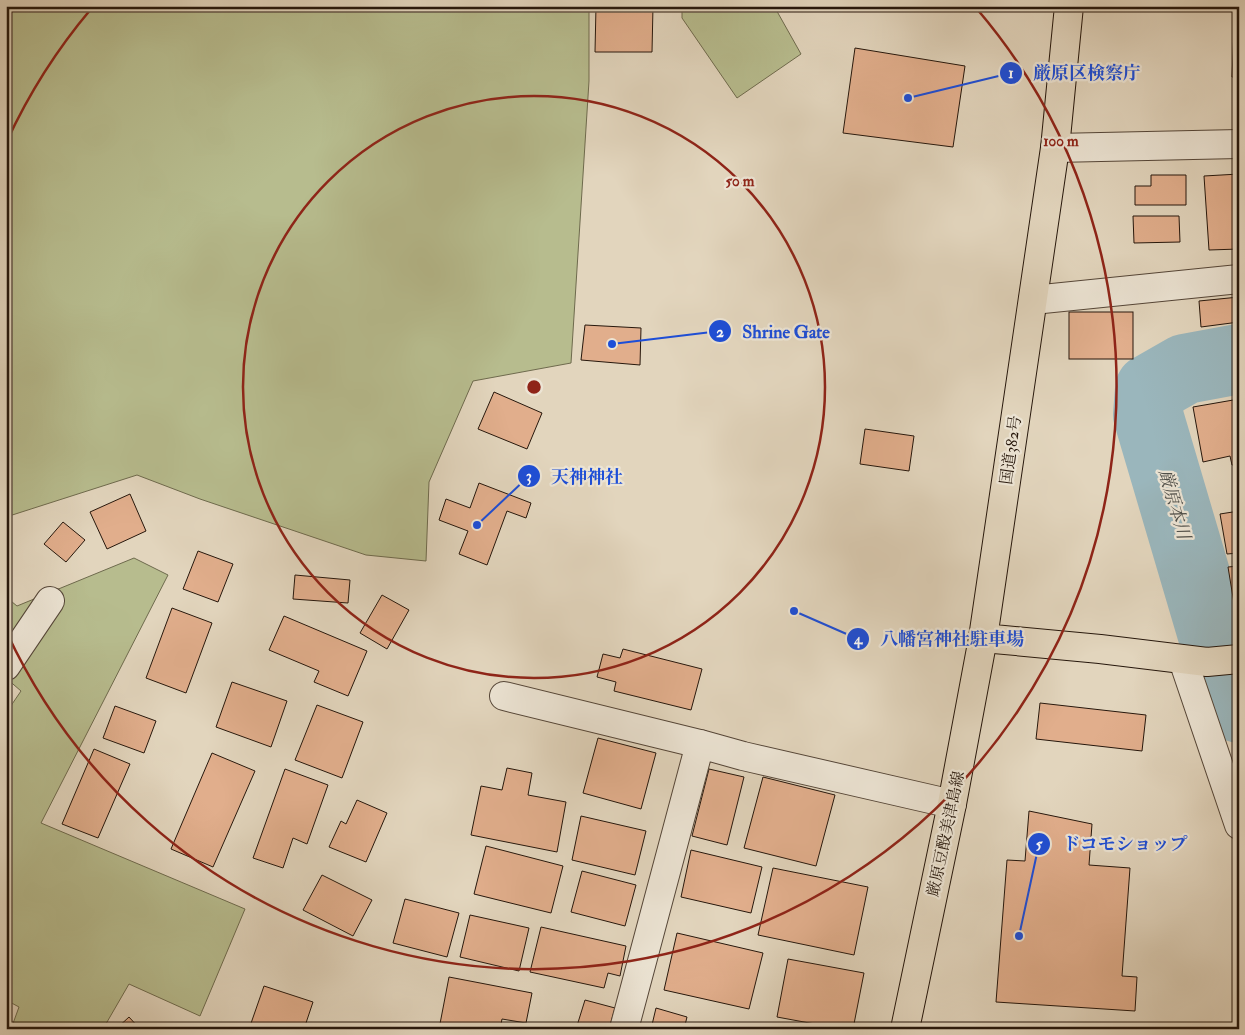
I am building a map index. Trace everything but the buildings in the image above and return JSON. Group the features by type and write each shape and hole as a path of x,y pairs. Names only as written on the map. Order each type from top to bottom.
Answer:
{"main road":[{"name":"国道382号","path":"984,638 1055,148 1069,6"},
{"path":"984,638 1100,649 1195,661 1239,659"},
{"name":"厳原豆酘美津島線","path":"905,1029 952,804 984,638"}],"street":[{"path":"1055,148 1239,144"},
{"path":"1033,300 1239,279"},
{"path":"6,666 50,601"},
{"path":"1195,661 1239,825"},
{"path":"504,696 743,756 952,804"},
{"path":"624,1029 700,744"}],"green space":[{"path":"6,6 589,6 589,81 571,363 473,381 429,482 426,561 366,555 200,499 137,475 6,517"},
{"path":"682,6 774,6 801,54 737,98 682,18"},
{"path":"134,558 168,575 41,823 245,909 200,1016 129,984 103,1029 11,1029 19,1007 6,1000 6,713 21,691 6,678 6,597 17,606"}],"waterway":[{"name":"厳原本川","path":"1239,359 1185,369 1150,389 1148,415 1223,669 1239,708"}],"place":[{"name":"厳原区検察庁","path":"908,98"},
{"name":"Shrine Gate","path":"612,344"},
{"name":"天神神社","path":"477,525"},
{"name":"八幡宮神社駐車場","path":"794,611"},
{"name":"ドコモショップ","path":"1019,936"}]}
